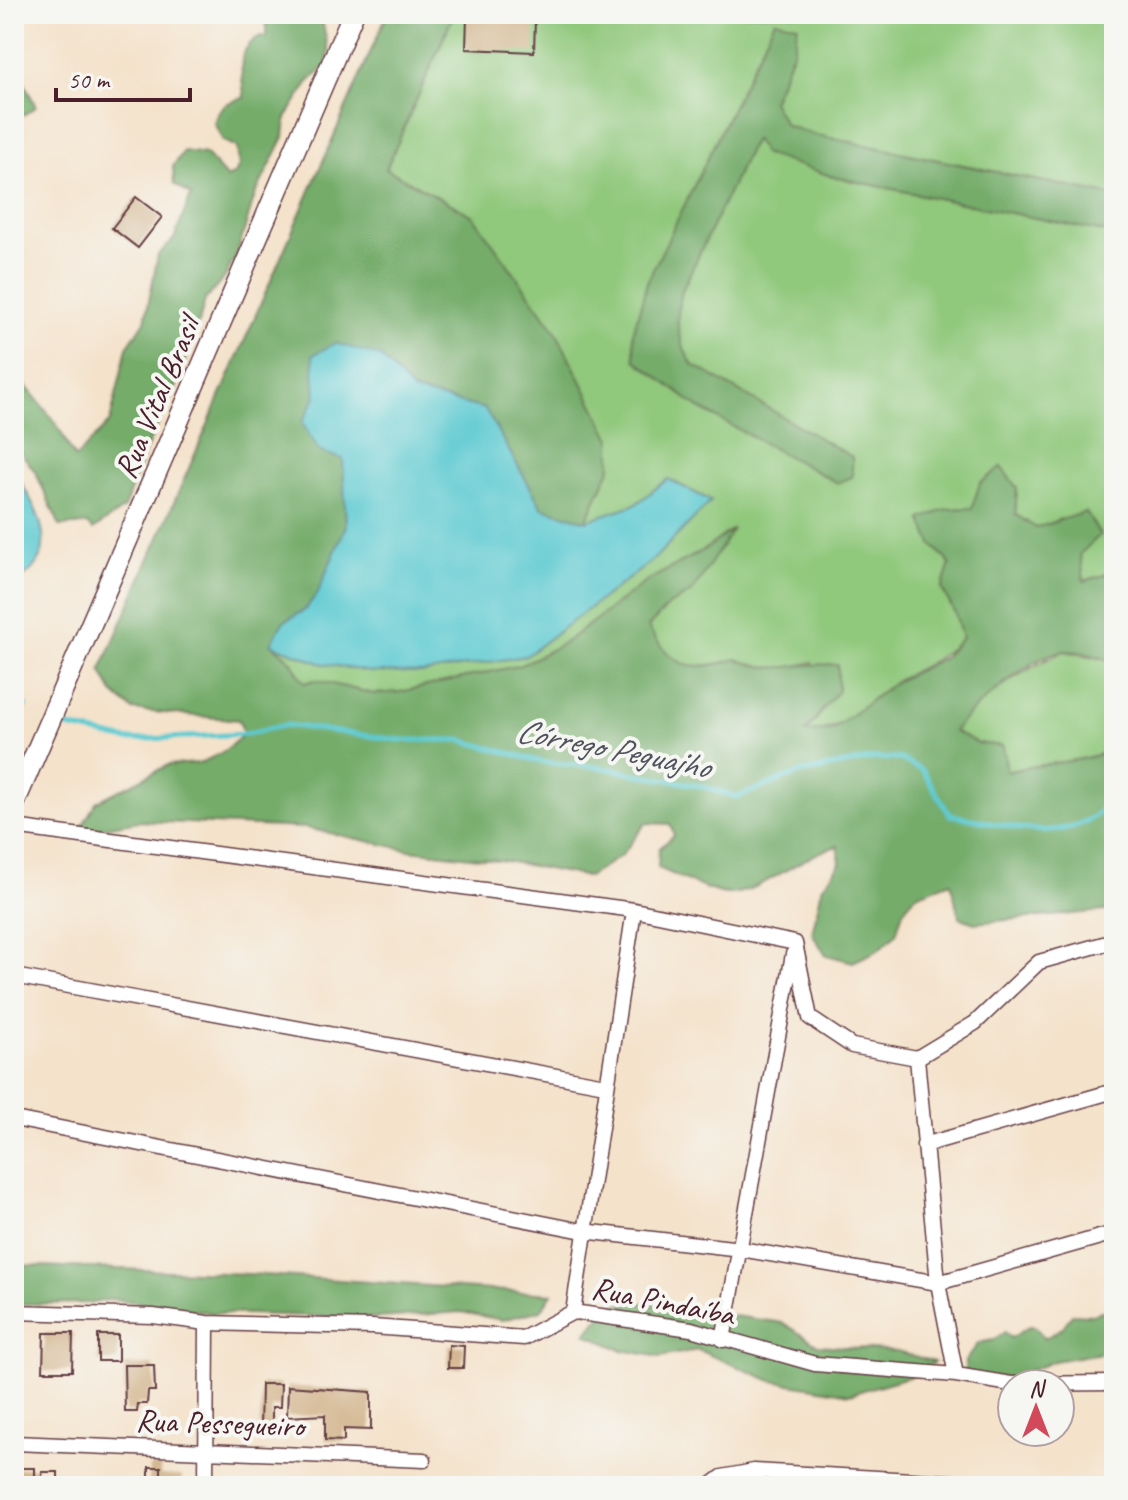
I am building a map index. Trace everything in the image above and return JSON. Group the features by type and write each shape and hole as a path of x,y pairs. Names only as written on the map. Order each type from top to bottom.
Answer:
{"main road":[{"name":"Rua Vital Brasil","path":"14,804 353,14"}],"street":[{"path":"14,827 634,910 795,943"},
{"path":"573,1312 605,1085 634,910"},
{"path":"795,943 810,1018 852,1046 917,1058 975,1023 1039,962 1114,941"},
{"path":"723,1340 795,943"},
{"path":"14,976 605,1085"},
{"path":"917,1058 938,1283 956,1375"},
{"path":"924,1145 1114,1091"},
{"path":"14,1119 583,1231 741,1249 938,1283 1114,1233"},
{"name":"Rua Pindaíba","path":"14,1312 153,1316 207,1323 372,1327 524,1338 573,1312 691,1329 815,1364 956,1375 1011,1384 1114,1383"},
{"path":"206,1486 207,1323"},
{"name":"Rua Pessegueiro","path":"14,1443 424,1460"},
{"path":"710,1486 722,1477 754,1471 1017,1486"}],"green space":[{"path":"266,14 321,14 329,53 326,66 308,83 286,118 284,137 255,195 237,254 225,277 205,300 199,322 188,341 183,372 145,451 124,508 93,530 87,524 60,526 36,473 14,443 14,371 56,423 75,458 110,422 127,347 145,321 158,255 174,239 191,195 174,184 173,166 184,151 205,154 227,178 235,174 239,166 237,147 223,141 214,123 224,106 244,98 243,56 252,42 260,36 266,37"},
{"path":"387,14 454,14 386,169 473,216 555,330 611,439 611,467 586,521 542,508 485,409 413,391 380,356 343,458 346,526 319,591 305,610 283,622 272,644 291,661 304,683 315,680 374,694 400,692 521,665 566,642 647,581 704,550 733,529 692,592 669,605 648,627 666,651 684,664 707,666 736,659 765,667 838,665 838,691 805,732 832,730 895,682 943,658 962,638 955,613 942,589 950,564 932,544 921,519 947,509 972,508 980,483 1001,467 1017,488 1015,514 1036,528 1086,512 1100,535 1080,554 1084,581 1114,572 1114,661 1076,652 1051,654 1005,683 954,731 977,743 1003,746 1007,772 1088,758 1114,749 1114,910 974,923 959,917 951,882 916,895 903,911 896,934 877,951 853,962 826,955 812,933 822,888 840,863 838,846 810,857 768,881 729,894 704,888 658,868 659,849 674,835 670,824 646,823 622,855 588,877 506,861 409,850 306,828 138,821 79,832 96,802 168,765 200,763 222,753 244,734 239,720 133,710 113,693 101,670"},
{"path":"454,14 1114,14 1114,196 811,134 785,125 772,102 793,52 647,282 657,376 699,408 852,457 691,364 682,345 678,309 683,288 754,138 834,177 1114,234 1114,572 1084,581 1080,554 1060,519 1036,529 1015,514 1017,488 1001,468 980,483 972,508 947,509 932,544 950,564 942,589 955,613 962,638 938,658 895,682 834,727 805,733 822,712 812,662 774,668 736,659 707,666 684,664 665,651 647,627 669,605 692,592 731,530 704,550 647,581 566,642 521,665 400,692 374,694 315,680 304,684 291,661 271,644 320,663 475,663 526,656 652,561 711,501 668,479 636,504 586,521 611,467 473,216 386,169"},
{"path":"775,20 798,25 793,52 772,101 785,125 811,134 1114,196 1114,234 834,177 764,154 754,139 683,288 678,309 680,336 692,364 852,457 852,477 837,483 699,408 635,360 633,333 647,282"},
{"path":"14,78 24,82 36,107 14,121"},
{"path":"1064,651 1114,661 1114,749 1088,758 1006,772 1002,746 977,743 953,731 978,705 1004,685"},
{"path":"14,1265 249,1274 552,1294 541,1310 502,1320 461,1312 379,1318 214,1313 113,1299 92,1303 14,1304"},
{"path":"636,1302 783,1323 818,1345 897,1351 934,1362 922,1373 850,1394 772,1381 698,1350 660,1357 622,1350 586,1334 608,1306"},
{"path":"1100,1311 1114,1311 1114,1343 1101,1353 1054,1361 1037,1368 996,1368 994,1381 965,1373 965,1361 979,1343 993,1340 1005,1332 1011,1338 1030,1326 1036,1327 1044,1339 1063,1327 1072,1314 1093,1315"}],"water":[{"path":"335,343 380,356 413,391 485,409 542,508 586,521 636,504 668,479 711,501 652,561 526,656 423,673 370,672 320,663 271,644 283,622 305,610 318,592 346,526 343,459 320,452 302,423 316,397 313,355"},
{"path":"14,470 38,516 43,545 39,559 30,572 14,584"}],"building":[{"path":"467,16 535,19 534,52 466,49"},
{"path":"136,197 162,217 138,248 112,228"},
{"path":"44,1333 73,1333 72,1371 43,1371"},
{"path":"98,1335 118,1335 118,1361 98,1361"},
{"path":"449,1345 464,1346 463,1368 448,1368"},
{"path":"124,1365 154,1365 155,1391 148,1391 147,1404 138,1404 137,1412 125,1412"},
{"path":"261,1384 281,1384 280,1407 272,1407 272,1432 260,1432"},
{"path":"288,1386 371,1392 371,1430 344,1429 344,1441 325,1440 325,1415 287,1417"},
{"path":"149,1467 161,1467 161,1475 182,1476 182,1486 149,1486"},
{"path":"14,1468 35,1468 35,1486 14,1486"},
{"path":"42,1472 58,1472 58,1486 41,1486"}],"waterway":[{"name":"Córrego Peguajho","path":"14,699 26,706"},
{"name":"Córrego Peguajho","path":"64,726 128,740 244,734 286,725 400,740 461,740 542,762 599,767 701,786 737,797 800,773 875,758 901,759 923,771 950,815 1021,829 1057,830 1074,826 1093,817 1114,800"}]}
